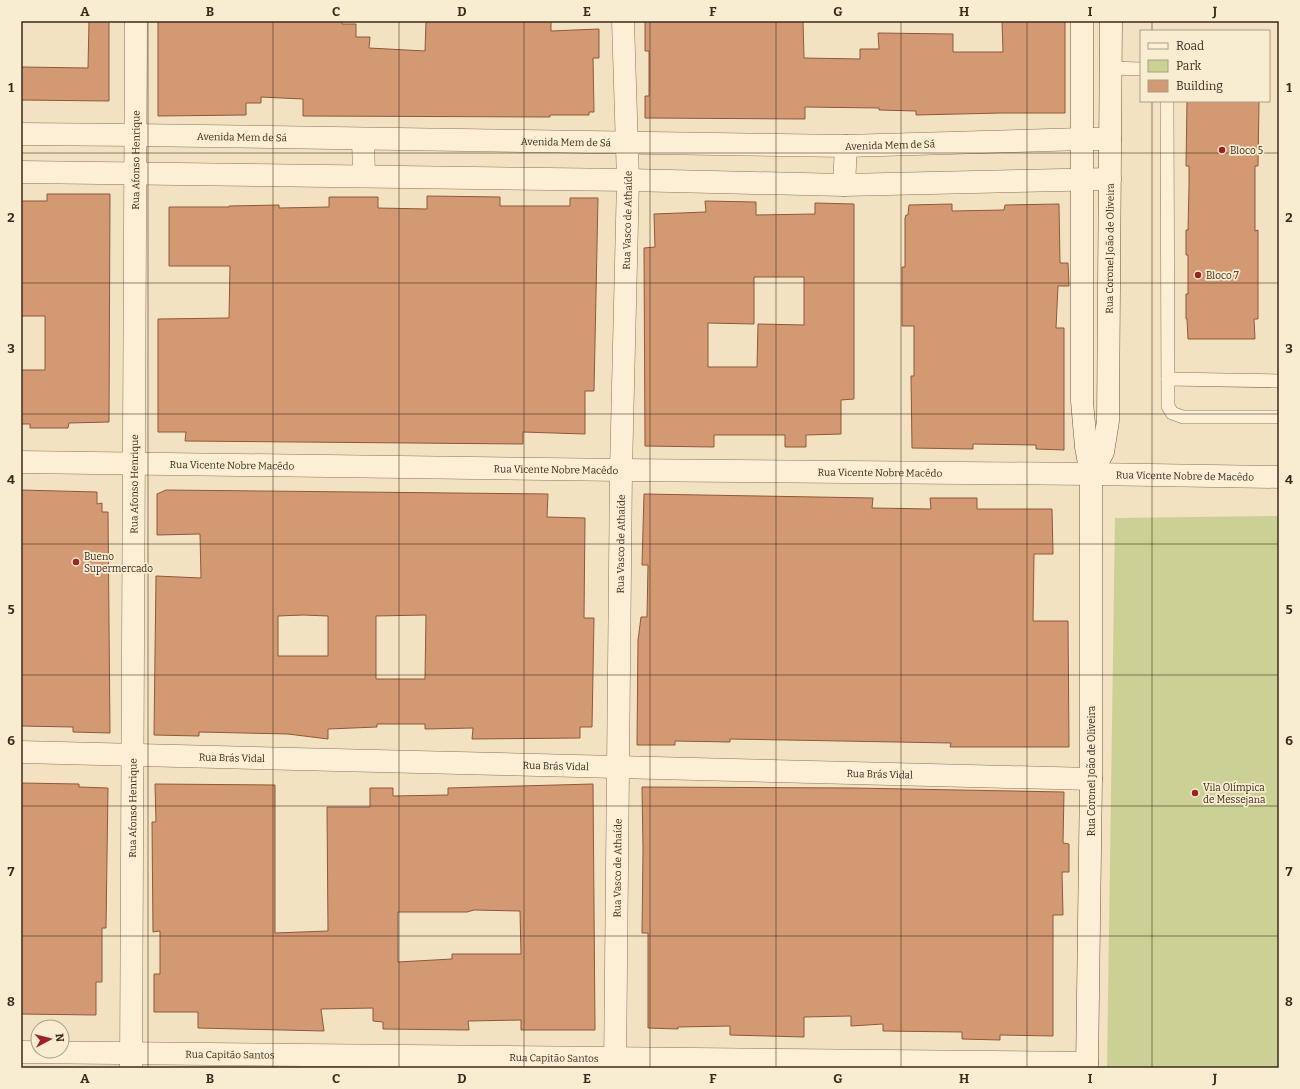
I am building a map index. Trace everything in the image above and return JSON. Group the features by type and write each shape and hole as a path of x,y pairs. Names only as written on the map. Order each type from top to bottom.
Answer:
{"street":[{"name":"Rua Afonso Henrique","path":"131,1060 136,21"},
{"name":"Rua Vasco de Athaíde","path":"615,1063 621,470 628,180 623,21"},
{"name":"Rua Coronel João de Oliveira","path":"1082,21 1082,401 1086,447 1091,474 1091,779 1087,1065"},
{"name":"Rua Coronel João de Oliveira","path":"1091,474 1103,452 1108,421 1111,21"},
{"name":"Avenida Mem de Sá","path":"21,134 135,134 627,144 846,146 1110,139"},
{"path":"363,139 364,176"},
{"path":"844,185 846,146"},
{"path":"21,172 628,180 844,185 1082,179 1110,180"},
{"name":"Rua Vicente Nobre Macêdo","path":"21,462 621,470 1091,474"},
{"name":"Rua Vicente Nobre de Macêdo","path":"1091,474 1279,477"},
{"name":"Rua Brás Vidal","path":"21,752 1091,779"},
{"name":"Rua Capitão Santos","path":"21,1052 131,1060 1087,1065"}],"lane":[{"path":"1111,68 1140,69"},
{"path":"1167,102 1168,406 1172,413 1183,417 1279,417"},
{"path":"1168,379 1279,380"}],"green space":[{"name":"Vila Olímpica de Messejana","path":"1279,516 1279,1068 1107,1068 1115,518"}],"building":[{"path":"89,21 109,21 109,101 21,100 21,67 88,68"},
{"path":"158,21 342,21 342,24 356,24 356,37 370,37 369,48 425,51 426,21 551,21 551,31 599,29 599,58 593,58 594,112 589,112 589,115 550,115 550,117 303,116 303,99 261,97 261,103 246,103 246,115 158,116"},
{"path":"645,21 803,21 804,58 860,59 860,49 879,49 878,33 953,34 953,52 1003,52 1002,21 1065,21 1065,113 916,115 916,111 879,110 879,108 805,107 805,119 645,118 645,96 649,96 649,51 645,51"},
{"path":"1187,102 1259,102 1258,166 1255,166 1255,231 1258,230 1258,319 1254,319 1255,339 1188,339 1186,319 1186,294 1188,294 1188,255 1186,255 1186,230 1188,230 1189,166 1186,166"},
{"path":"47,194 110,194 109,422 69,423 68,428 30,428 30,424 21,424 21,370 45,370 45,316 21,316 21,201 47,201"},
{"path":"427,196 500,197 500,206 570,206 570,198 598,198 594,391 585,391 585,434 523,432 523,444 185,441 186,432 158,432 158,319 229,318 230,266 169,266 169,207 279,205 279,208 329,207 329,197 378,197 378,208 427,209"},
{"path":"705,201 756,202 756,215 815,214 815,203 854,204 854,399 841,400 841,434 806,435 806,447 785,447 785,435 714,435 714,447 645,446 644,248 655,247 654,214 706,212","holes":["754,277 804,277 804,325 758,324 757,367 708,367 708,323 754,324"]},
{"path":"952,204 952,211 1004,210 1005,205 1059,204 1060,263 1068,263 1069,286 1058,286 1056,328 1064,328 1064,450 1036,449 1036,445 973,444 973,449 912,448 911,376 914,376 914,326 902,326 902,267 905,267 905,218 906,215 908,215 909,205"},
{"path":"21,490 97,492 97,504 102,503 102,512 108,512 110,733 73,732 73,727 21,726"},
{"path":"166,490 548,494 547,517 585,518 584,618 594,618 592,727 580,727 580,738 472,739 473,728 425,729 425,724 377,724 377,727 328,729 328,739 288,734 199,732 199,736 154,735 156,576 201,578 200,534 157,535 157,494","holes":["426,615 425,679 376,679 376,616","278,616 328,616 328,656 278,656"]},
{"path":"644,494 873,498 872,508 931,509 930,498 977,498 977,509 1052,509 1053,554 1034,554 1033,621 1068,621 1069,747 950,747 951,743 730,739 730,742 675,741 675,745 637,745 638,640 641,617 647,617 648,565 642,565"},
{"path":"21,783 79,784 79,787 108,788 106,928 102,928 102,982 96,982 96,1015 21,1014"},
{"path":"155,784 275,785 275,933 328,931 327,807 370,807 370,788 393,788 393,796 448,795 448,788 593,784 595,1030 521,1030 521,1020 468,1021 469,1030 383,1029 383,1022 373,1021 373,1008 321,1009 324,1031 198,1028 198,1012 154,1012 154,974 160,974 160,931 153,932 152,822 156,822","holes":["474,910 520,911 521,954 452,954 452,959 398,962 398,912 467,912"]},
{"path":"642,787 853,788 1064,792 1063,843 1069,844 1069,872 1062,872 1063,915 1053,915 1053,1036 1000,1035 1000,1040 962,1039 962,1032 883,1031 883,1024 851,1026 851,1016 804,1017 804,1037 730,1035 730,1026 678,1027 678,1029 648,1028 648,933 642,933"}],"place":[{"name":"Bloco 5","path":"1222,150"},
{"name":"Bloco 7","path":"1198,275"},
{"name":"Bueno Supermercado","path":"76,562"},
{"name":"Vila Olímpica de Messejana","path":"1195,793"}]}
